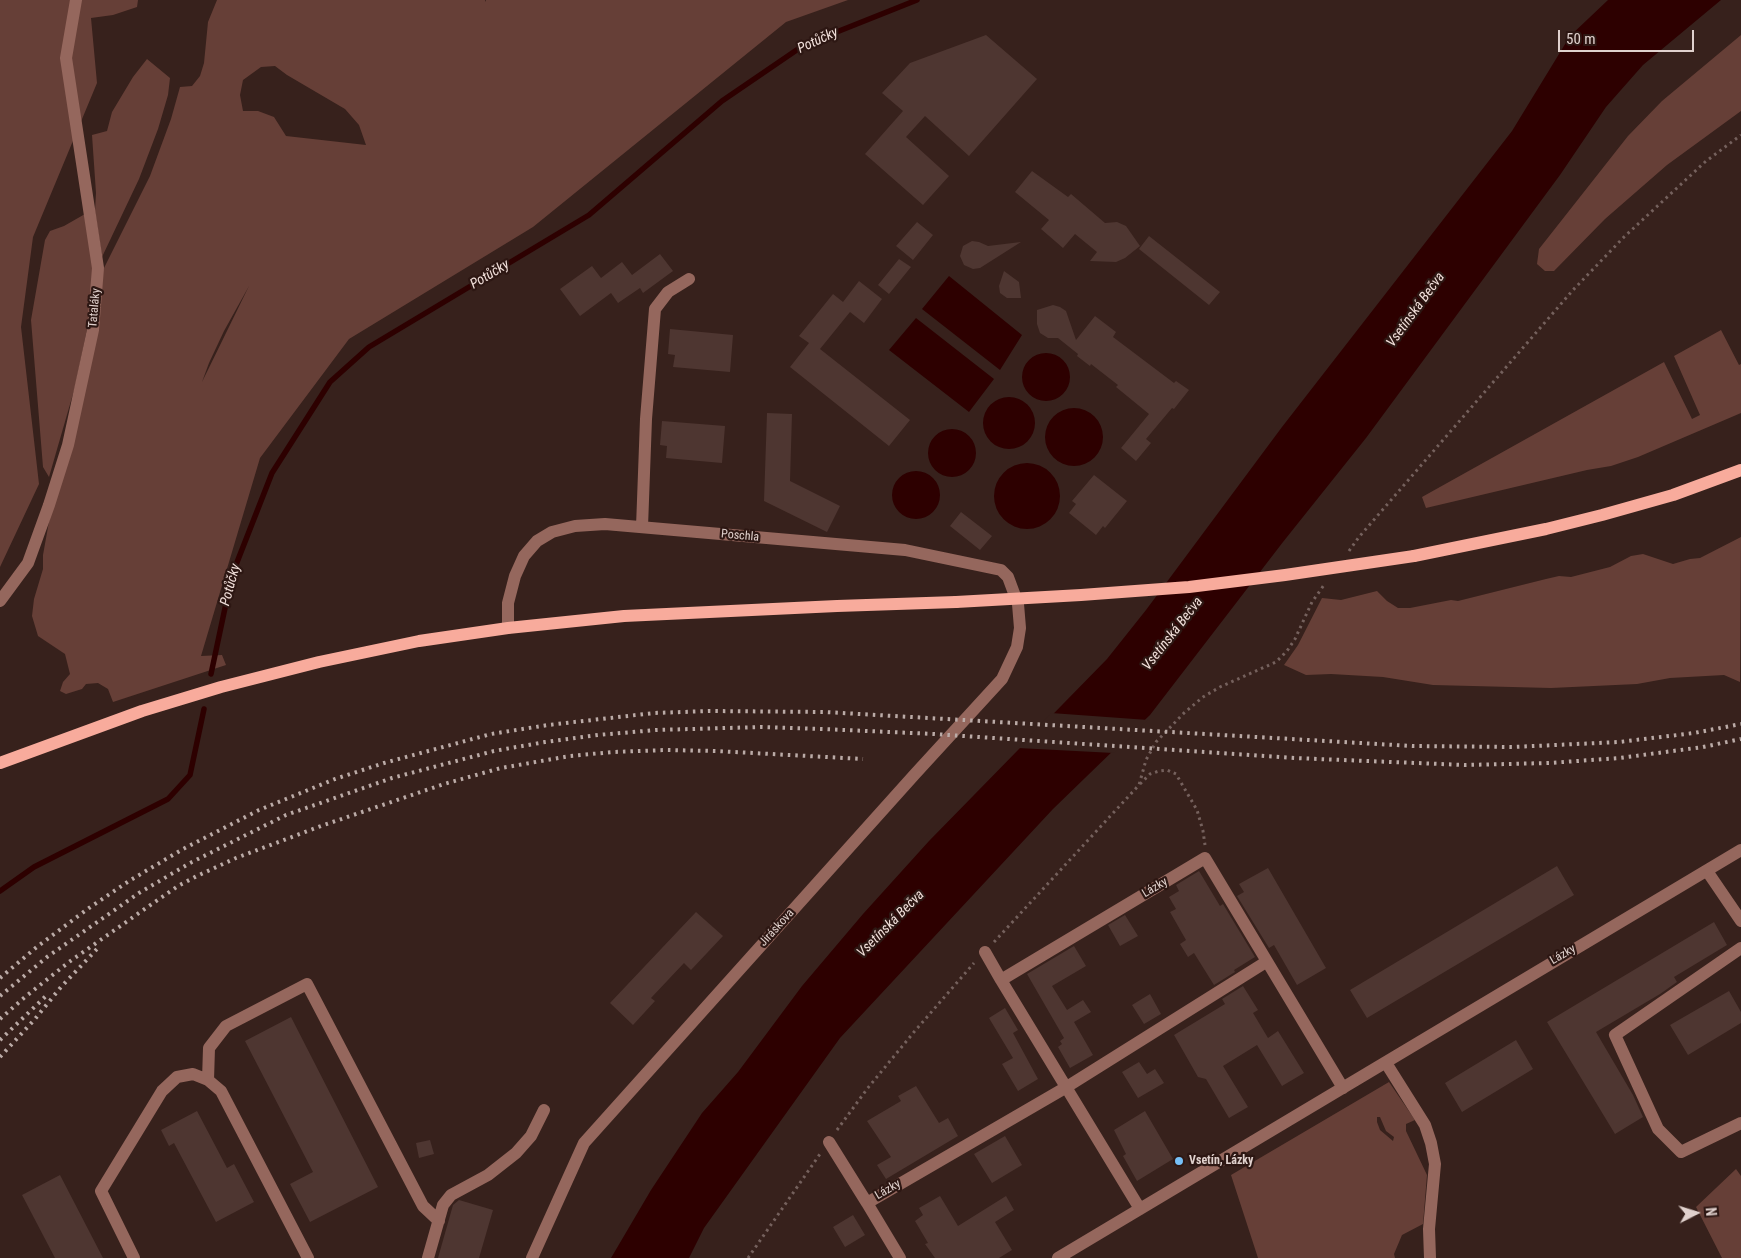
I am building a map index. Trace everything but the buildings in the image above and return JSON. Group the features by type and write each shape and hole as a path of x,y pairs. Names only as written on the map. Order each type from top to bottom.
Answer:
{"main road":[{"path":"0,763 142,711 221,687 319,662 419,642 508,628 624,616 1081,596 1189,587 1285,575 1414,556 1529,533 1673,495 1741,470"}],"street":[{"name":"Tataláky","path":"0,601 28,563 49,505 68,445 94,330 98,268 66,58 76,0"},
{"path":"642,527 646,419 655,309 668,292 688,279"},
{"name":"Poschla","path":"508,628 508,603 515,576 524,556 537,540 552,532 575,526 605,524 914,552 1000,570 1008,577 1018,604"},
{"name":"Jiráskova","path":"532,1258 584,1142 1002,680 1017,647 1020,628 1018,604"},
{"name":"Lázky","path":"1058,1258 1741,850"},
{"path":"1205,858 1343,1088"},
{"name":"Lázky","path":"1001,980 1205,858"},
{"path":"1707,871 1741,921"},
{"path":"1741,948 1615,1035 1658,1129 1681,1152 1741,1123"},
{"path":"985,952 1065,1088 1140,1209"},
{"name":"Lázky","path":"867,1203 1065,1088 1266,962"},
{"path":"208,1080 209,1048 226,1026 307,984 423,1206 439,1221"},
{"path":"1386,1063 1425,1125 1431,1143 1435,1164 1429,1229 1430,1258"},
{"path":"134,1258 101,1191 162,1091 177,1077 193,1074 208,1080 222,1091 308,1258"},
{"path":"428,1258 443,1205 450,1195 488,1175 516,1153 531,1136 544,1110"},
{"name":"Lázky","path":"828,1142 900,1258"}],"path":[{"path":"1343,559 1359,537 1574,290 1624,237 1705,162 1741,135"},
{"path":"1139,785 1146,760 1156,742 1184,713 1203,697 1220,687 1276,662 1287,651 1295,639 1312,602 1328,580"},
{"path":"748,1258 785,1202 867,1089 948,993 1150,774 1166,770 1176,774 1197,810 1204,831 1205,858"}],"shaded area":[{"path":"0,0 138,0 137,7 113,15 91,18 97,83 33,237 21,327 39,484 0,567"},
{"path":"217,0 485,0 485,2 486,0 848,0 786,22 533,227 349,339 260,458 201,656 222,655 226,665 113,702 108,689 98,683 86,684 82,689 66,694 60,691 63,682 70,674 65,654 38,636 32,616 34,599 43,569 43,555 50,516 102,272 150,176 171,119 180,87 192,86 200,76 204,63 208,22","holes":["275,66 345,109 359,125 366,145 286,136 274,117 258,111 243,111 240,95 243,80 261,67","249,286 202,382 224,331"]},
{"path":"1741,35 1741,111 1667,165 1605,219 1554,271 1545,271 1537,264 1539,249 1628,136 1662,101"},
{"path":"147,59 170,78 168,95 158,129 139,179 102,257 95,211 96,193 92,135 107,131 112,112 133,77"},
{"path":"85,214 93,263 93,300 75,387 49,477 43,467 31,320 45,240 50,231 64,226"},
{"path":"1721,330 1739,365 1741,364 1741,413 1638,457 1611,466 1426,508 1422,497 1664,362 1692,419 1700,415 1674,356"},
{"path":"1741,537 1740,682 1724,675 1670,678 1637,684 1551,688 1433,685 1383,677 1331,674 1306,675 1284,665 1298,645 1322,598 1341,600 1377,591 1398,608 1410,608 1451,600 1458,601 1559,576 1571,577 1610,567 1631,556 1643,554 1673,564 1700,558"},
{"path":"1389,1082 1415,1120 1406,1124 1406,1131 1427,1175 1423,1224 1402,1235 1394,1254 1395,1258 1258,1258 1231,1175","holes":["1377,1117 1380,1117 1386,1131 1394,1137 1393,1141 1380,1130 1377,1122"]},
{"path":"1736,1169 1741,1176 1741,1258 1722,1258 1696,1207"}],"water":[{"name":"Vsetínská Bečva","path":"1608,0 1721,0 1643,65 1606,107 1560,175 1366,438 1283,542 1150,715 1053,809 840,1038 704,1228 689,1258 611,1258 651,1190 702,1113 738,1072 802,986 863,914 929,841 1107,659 1146,610 1282,427 1512,131 1570,36"},
{"path":"949,276 1022,335 1000,370 922,309"},
{"path":"916,318 994,379 969,412 889,350"},
{"path":"1041,353 1051,353 1063,360 1070,372 1070,382 1063,394 1051,401 1041,401 1033,397 1026,390 1022,382 1022,372 1026,364 1033,357"},
{"path":"1009,397 1019,399 1027,405 1033,413 1035,423 1033,433 1027,441 1019,447 1009,449 999,447 991,441 985,433 983,423 985,413 991,405 999,399"},
{"path":"1068,408 1080,408 1095,416 1103,431 1103,443 1095,458 1080,466 1068,466 1053,458 1045,443 1045,431 1053,416"},
{"path":"947,429 957,429 966,433 972,439 976,453 972,467 966,473 957,477 947,477 938,473 932,467 928,458 928,448 932,439 938,433"},
{"path":"1021,463 1033,463 1045,468 1055,478 1060,490 1058,509 1045,524 1033,529 1021,529 1009,524 999,514 994,502 994,490 999,478 1009,468"},
{"path":"916,471 925,473 933,478 938,486 940,495 938,504 933,512 925,517 916,519 907,517 899,512 894,504 892,495 894,486 899,478 907,473"}],"pier":[{"path":"1051,713 1148,720 1114,753 1018,748"}],"waterway":[{"name":"Potůčky","path":"211,674 232,575 272,473 330,382 369,347 589,215 722,101 804,45 917,0"},
{"name":"Potůčky","path":"0,891 34,867 168,799 190,775 204,709"}],"railway":[{"path":"0,978 38,946 129,881 183,849 259,810 335,779 384,763 491,734 548,725 654,713 710,711 825,712 1412,746 1513,747 1619,742 1694,733 1741,724"},
{"path":"0,996 47,957 139,893 190,863 286,815 392,778 494,751 545,742 656,730 761,727 934,734 1294,758 1465,765 1549,763 1620,758 1703,747 1741,739"},
{"path":"0,1019 69,962 178,886 236,858 321,826 444,784 501,768 570,756 613,752 716,751 863,759"},
{"path":"0,1057 97,949"},
{"path":"0,1040 47,995"}],"place":[{"name":"Vsetín, Lázky","path":"1179,1161"}]}
